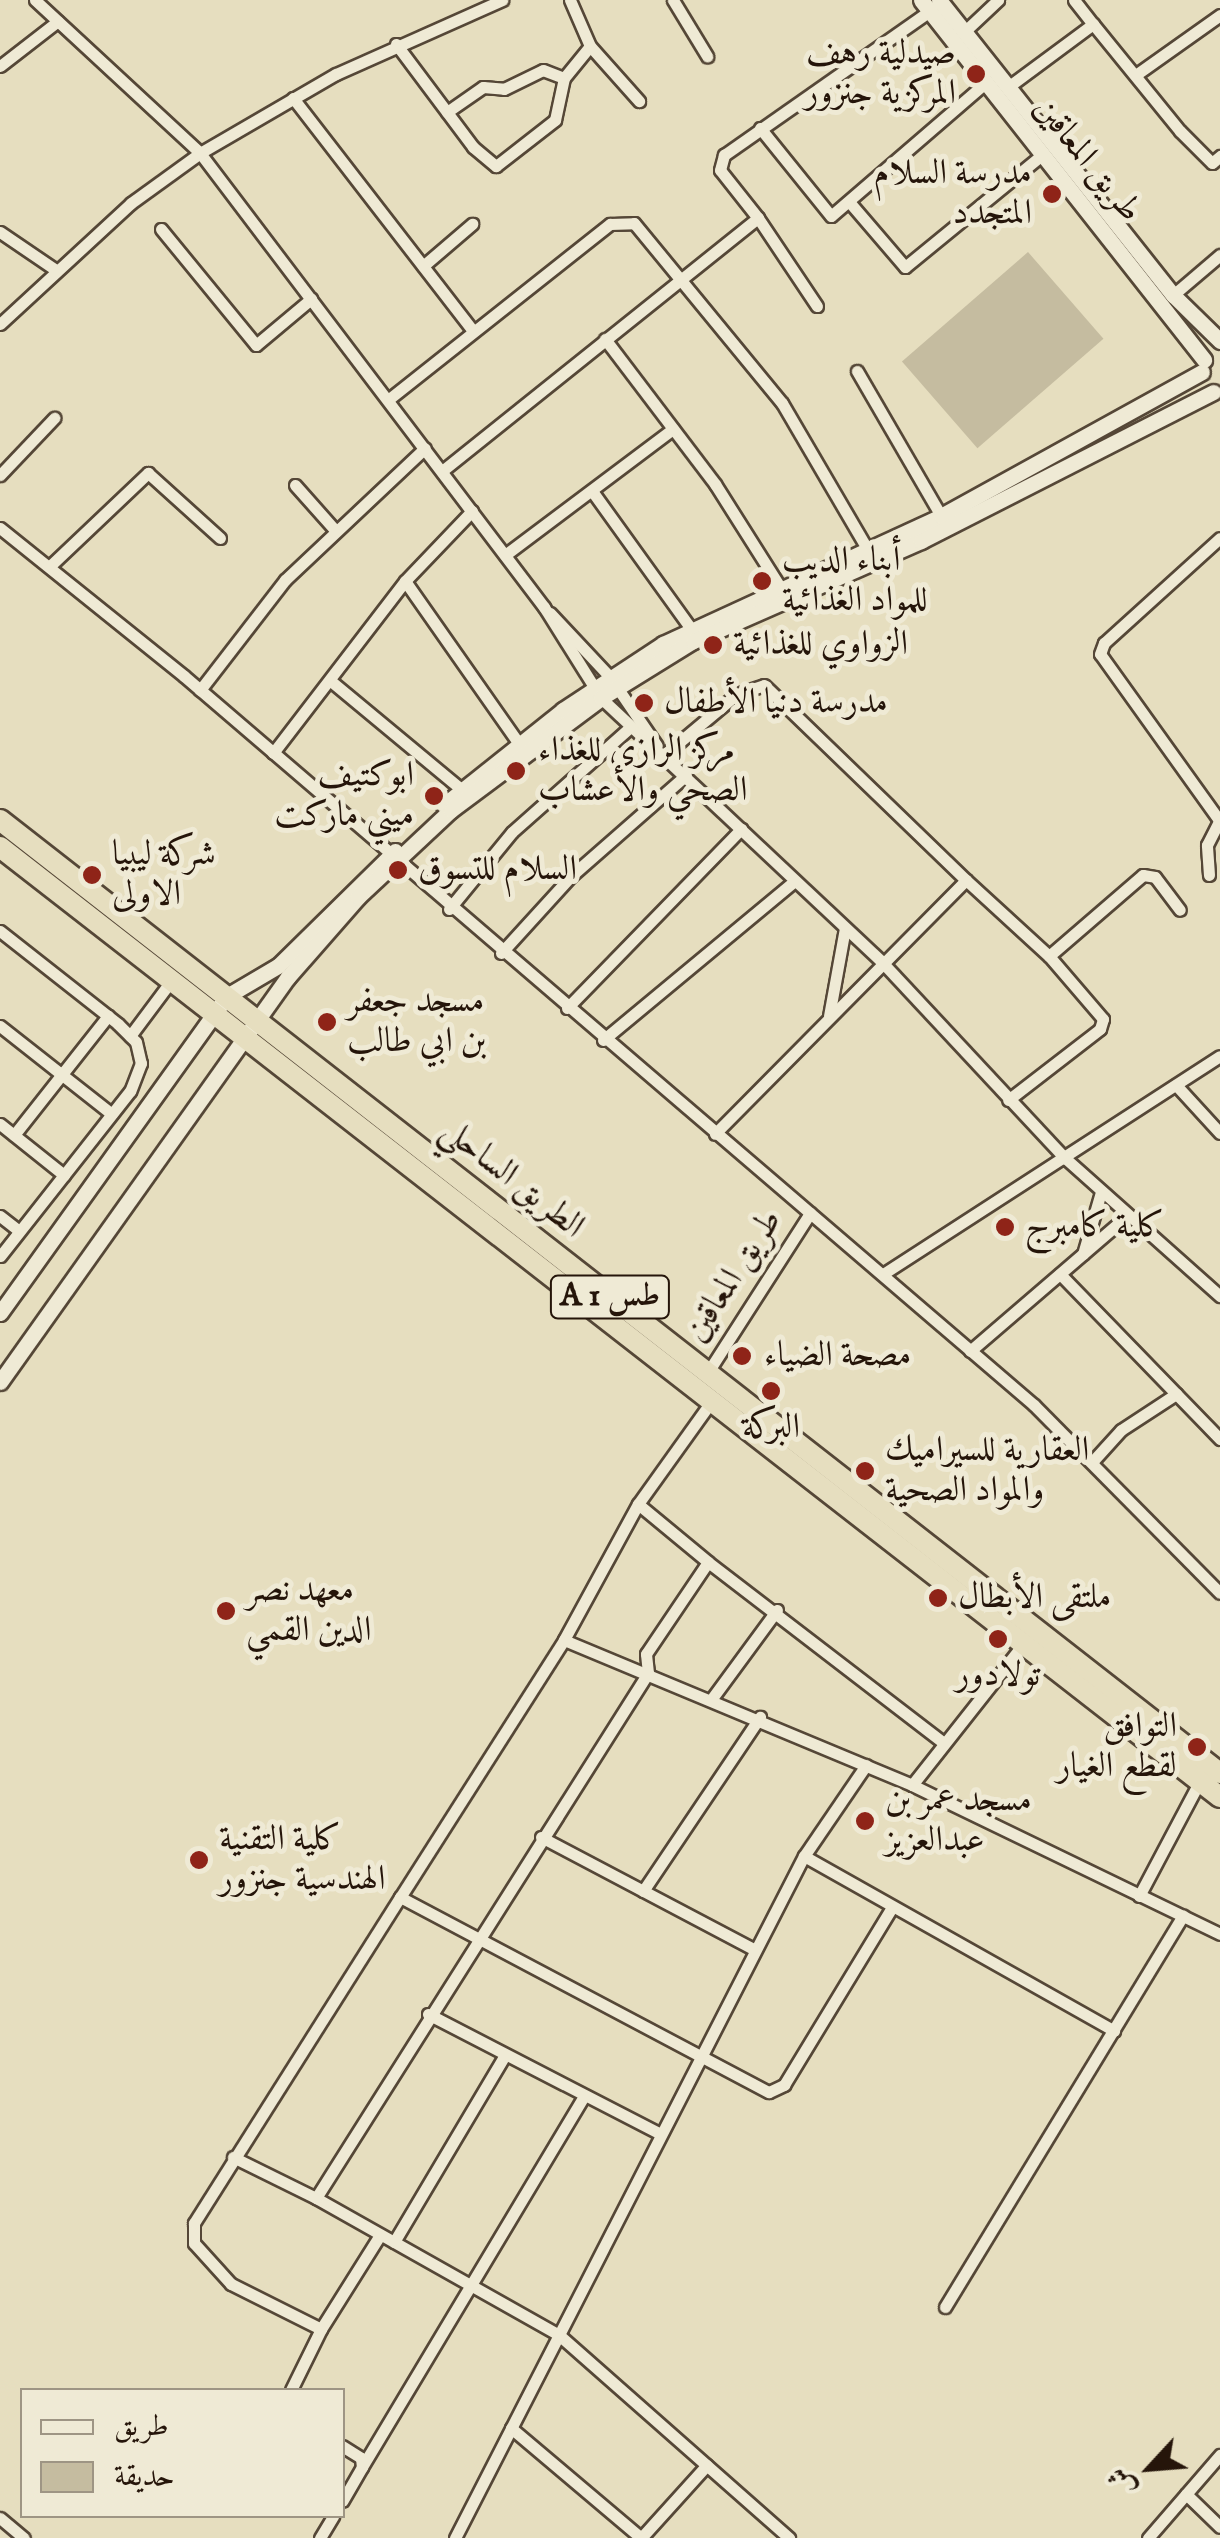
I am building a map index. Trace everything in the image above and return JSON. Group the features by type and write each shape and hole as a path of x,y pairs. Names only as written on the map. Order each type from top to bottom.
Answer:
{"highway":[{"name":"الطريق الساحلي","path":"0,820 708,1372 1210,1777 1220,1798"},
{"name":"الطريق الساحلي","path":"0,847 711,1402 1025,1642 1210,1777"}],"street":[{"path":"35,0 200,154 442,470 544,607 598,693 629,728 663,753 794,882 881,960 1008,1100 1101,1192 1220,1296"},
{"path":"0,324 56,270 200,154 293,98 396,44 502,0"},
{"path":"570,0 590,46 639,101"},
{"path":"673,0 707,56"},
{"path":"964,32 998,0"},
{"path":"1074,0 1212,163 1220,156"},
{"path":"817,306 718,166 760,128 930,4"},
{"name":"طريق المعاقين","path":"930,4 964,32 1173,294 1219,340"},
{"name":"طريق المعاقين","path":"930,4 1203,366 1217,394"},
{"path":"1137,74 1220,14"},
{"path":"0,66 58,21"},
{"path":"1008,86 1094,24"},
{"path":"396,44 486,162 502,164 554,120 564,78 590,46"},
{"path":"447,112 484,86 504,89 543,70 564,78"},
{"path":"760,128 825,214 851,204 986,82"},
{"path":"293,98 474,331"},
{"path":"851,204 905,267 1044,154"},
{"path":"442,470 758,218"},
{"path":"388,399 622,220 634,224 799,428 868,550"},
{"path":"423,266 472,224"},
{"path":"161,229 256,345 311,299"},
{"path":"0,232 56,270"},
{"path":"1173,294 1220,255"},
{"path":"605,339 673,429 780,587"},
{"path":"0,1313 227,996 278,966 461,789 519,744 691,629 941,516 1203,366 1219,340"},
{"path":"856,371 941,516"},
{"path":"614,682 693,641 921,540 1217,394"},
{"path":"0,475 54,418"},
{"path":"505,555 673,429"},
{"path":"200,690 334,529 425,448"},
{"path":"51,565 148,473 220,538"},
{"path":"294,485 334,529"},
{"path":"592,491 691,629"},
{"path":"272,753 332,682 405,581 472,511"},
{"path":"0,528 51,565 200,690 449,909 883,1274 1092,1462 1218,1586"},
{"path":"1209,876 1207,845 1220,820 1100,654 1104,643 1220,538"},
{"path":"405,581 519,744"},
{"path":"544,607 614,682 663,753"},
{"path":"332,682 461,789"},
{"path":"663,753 737,694 764,685 1048,956 1099,1009 1103,1026 1008,1100"},
{"path":"3,1371 261,1022 288,977 392,859 598,693"},
{"path":"449,909 512,832 629,728"},
{"path":"501,953 570,876 686,775"},
{"path":"566,1008 741,828"},
{"path":"1048,956 1143,874 1155,876 1180,910"},
{"path":"715,1134 828,1020 881,960 966,880"},
{"path":"603,1040 794,882"},
{"path":"828,1020 846,928"},
{"path":"0,931 130,1036 141,1063 112,1114 0,1256"},
{"path":"130,1036 172,982"},
{"path":"14,1135 108,1016"},
{"path":"0,1026 112,1114"},
{"path":"883,1274 1220,1056"},
{"path":"1176,1086 1220,1133"},
{"path":"0,1124 64,1175"},
{"path":"1082,1254 1101,1192"},
{"name":"طريق المعاقين","path":"708,1372 810,1213"},
{"path":"0,1216 19,1230"},
{"path":"970,1352 1126,1216"},
{"path":"1060,1274 1220,1440"},
{"path":"1092,1462 1121,1430 1176,1394"},
{"path":"321,2329 231,2284 194,2243 194,2223 564,1640 638,1504 711,1402"},
{"path":"638,1504 944,1744"},
{"path":"316,2198 475,1939 648,1673 646,1654 708,1562"},
{"path":"712,1697 778,1610"},
{"path":"564,1640 712,1697 912,1785 1220,1934"},
{"path":"912,1785 1025,1642"},
{"path":"643,1891 760,1717"},
{"path":"454,2538 804,1856 866,1766"},
{"path":"1139,1896 1210,1777"},
{"path":"541,1837 755,1950"},
{"path":"804,1856 891,1909 1114,2031"},
{"path":"400,1897 475,1939 701,2051 769,2092 784,2085 891,1909"},
{"path":"945,2307 1183,1916"},
{"path":"428,2014 660,2134"},
{"path":"394,2242 505,2055"},
{"path":"345,2496 584,2096"},
{"path":"234,2157 316,2198 560,2335 789,2538"},
{"path":"292,2388 321,2329 380,2235"},
{"path":"512,2428 641,2538 707,2465"},
{"path":"345,2448 361,2458 362,2467"},
{"path":"1148,2538 1220,2455"},
{"path":"1186,2494 1220,2527"},
{"path":"0,2518 24,2538"}],"green space":[{"path":"1028,252 1103,339 977,448 902,362"}],"place":[{"name":"صيدلية رهف المركزية جنزور","path":"976,74"},
{"name":"مدرسة السلام المتجدد","path":"1052,194"},
{"name":"أبناء الديب للمواد الغذائية","path":"762,581"},
{"name":"الزواوي للغذائية","path":"713,645"},
{"name":"مدرسة دنيا الأطفال","path":"644,703"},
{"name":"مركز الرازي للغذاء الصحي والأعشاب","path":"516,771"},
{"name":"ابوكتيف ميني ماركت","path":"434,796"},
{"name":"السلام للتسوق","path":"398,870"},
{"name":"شركة ليبيا الاولى","path":"92,875"},
{"name":"مسجد جعفر بن ابي طالب","path":"327,1022"},
{"name":"كلية كامبرج","path":"1005,1227"},
{"name":"مصحة الضياء","path":"742,1356"},
{"name":"البركة","path":"771,1391"},
{"name":"العقارية للسيراميك والمواد الصحية","path":"865,1471"},
{"name":"ملتقى الأبطال","path":"938,1598"},
{"name":"معهد نصر الدين القمي","path":"226,1611"},
{"name":"تولادور","path":"998,1639"},
{"name":"التوافق لقطع الغيار","path":"1197,1747"},
{"name":"مسجد عمر بن عبدالعزيز","path":"865,1821"},
{"name":"كلية التقنية الهندسية جنزور","path":"199,1860"}]}
